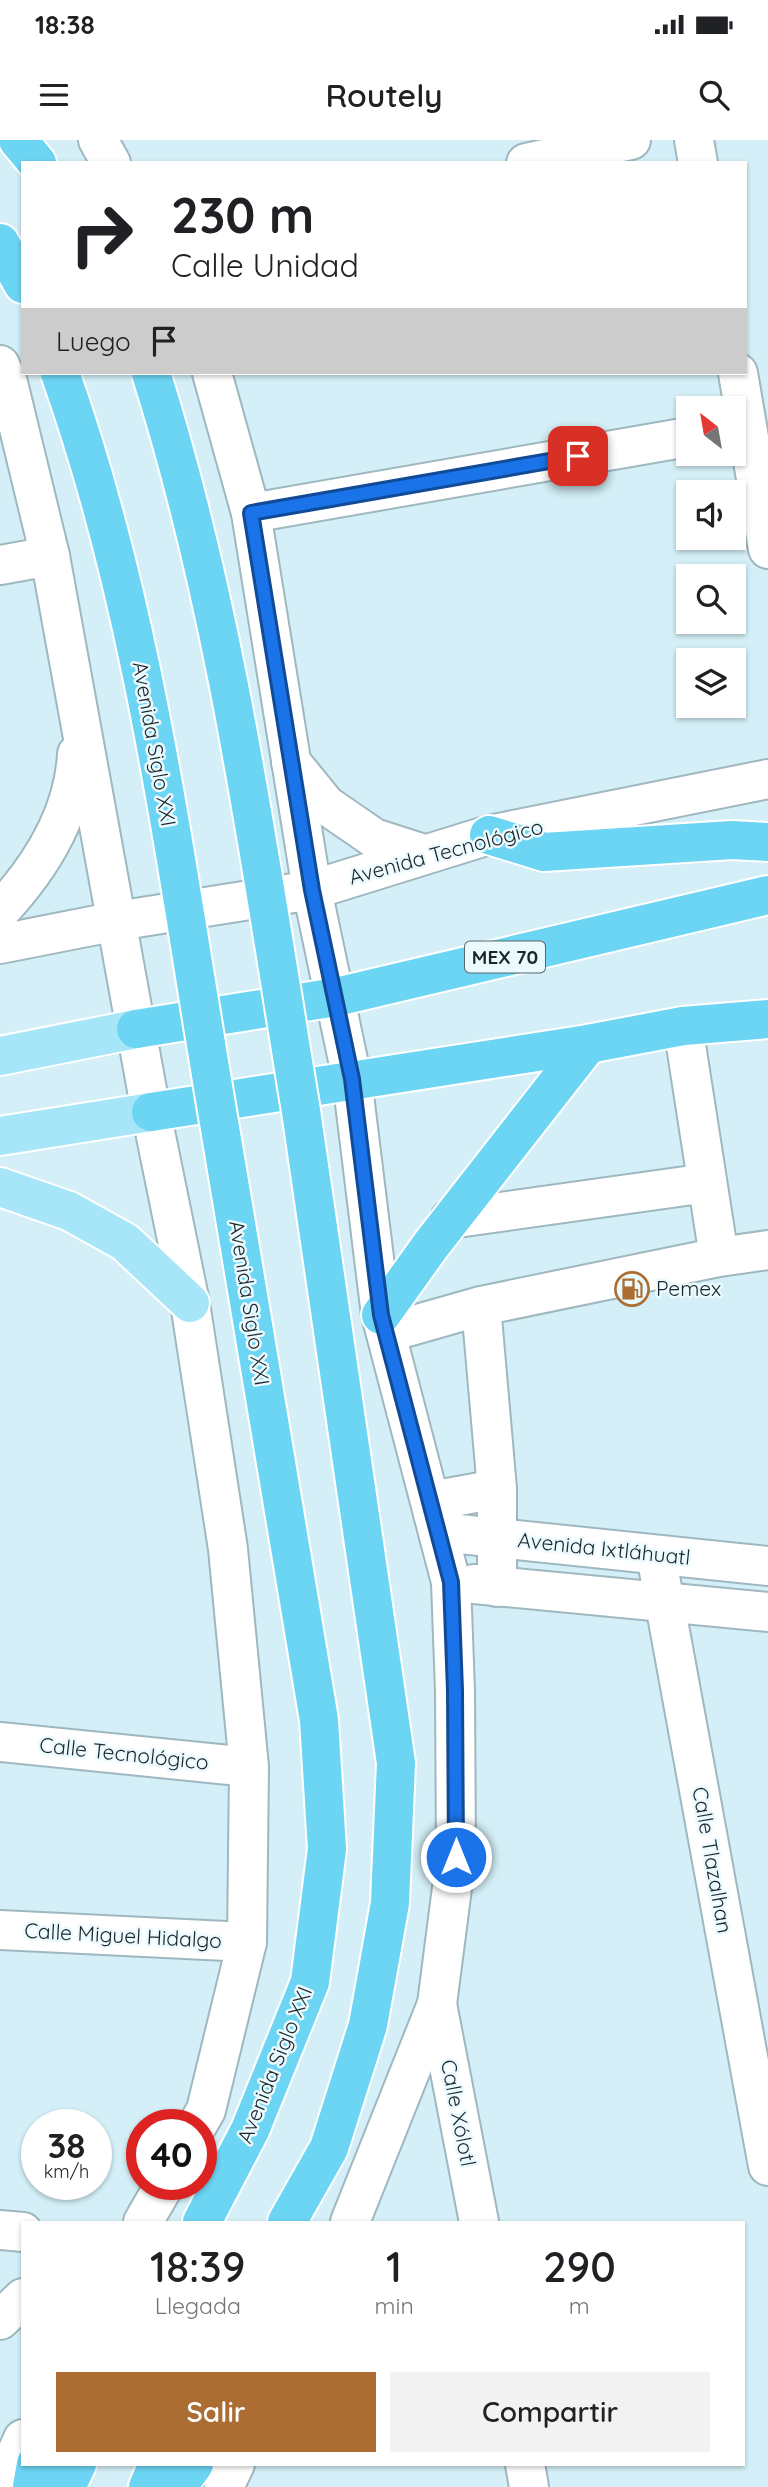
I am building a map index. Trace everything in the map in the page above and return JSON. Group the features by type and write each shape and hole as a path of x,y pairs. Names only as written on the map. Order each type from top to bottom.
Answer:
{"highway":[{"path":"18,140 35,161"},
{"path":"0,243 21,280"},
{"name":"Avenida Siglo XXI","path":"61,375 88,450 139,657 319,1720 327,1849 310,1982 250,2130 203,2221"},
{"path":"152,375 180,464 230,687 301,1111 396,1763 390,1903 368,2025 329,2148 288,2221"},
{"path":"489,835 544,852 732,840 768,842"},
{"name":"MEX 70","path":"136,1029 336,997 768,895"},
{"path":"151,1112 588,1044 683,1026 768,1018"},
{"path":"384,1324 450,1219 588,1044"},
{"path":"32,2487 36,2466"},
{"path":"66,2487 76,2466"},
{"path":"148,2487 157,2466"},
{"path":"177,2487 193,2466"}],"main road":[{"name":"MEX 70","path":"0,1056 136,1029"},
{"path":"0,1136 151,1112"},
{"path":"0,1187 69,1211 124,1242 190,1303"}],"street":[{"path":"98,140 110,161"},
{"path":"535,161 631,140"},
{"path":"694,140 698,161"},
{"path":"0,365 8,383 50,556 151,1112 190,1303 228,1549 249,1767 247,1942 206,2109"},
{"path":"213,375 251,513 312,890 352,1079 384,1324 451,1582 456,1857 437,2004 351,2221"},
{"path":"738,375 750,426 768,549"},
{"path":"251,513 676,439"},
{"path":"0,565 50,556"},
{"path":"0,911 23,886 59,826 77,761 79,727"},
{"path":"290,762 326,805 374,838 424,854"},
{"name":"Avenida Tecnológico","path":"0,944 117,921 312,890 489,835 768,779"},
{"path":"683,1026 719,1258"},
{"path":"450,1219 707,1183"},
{"path":"384,1324 768,1250"},
{"path":"481,1306 497,1489 497,1587"},
{"path":"435,1517 497,1489"},
{"name":"Avenida Ixtláhuatl","path":"435,1517 497,1538 768,1566"},
{"name":"Calle Tlazalhan","path":"656,1555 768,2166"},
{"path":"451,1582 768,1612"},
{"name":"Calle Tecnológico","path":"0,1742 249,1767"},
{"name":"Calle Miguel Hidalgo","path":"0,1930 247,1942"},
{"name":"Calle Xólotl","path":"437,2004 479,2221"},
{"path":"144,2221 156,2200"},
{"path":"0,2230 21,2232"},
{"path":"0,2320 21,2300"},
{"path":"1,2487 21,2443"},
{"path":"224,2487 234,2466"},
{"path":"525,2466 529,2487"}],"place":[{"name":"Pemex","path":"632,1289"}],"route":[{"path":"456,1857 451,1582 381,1315 352,1079 312,890 251,513 578,456"}]}
